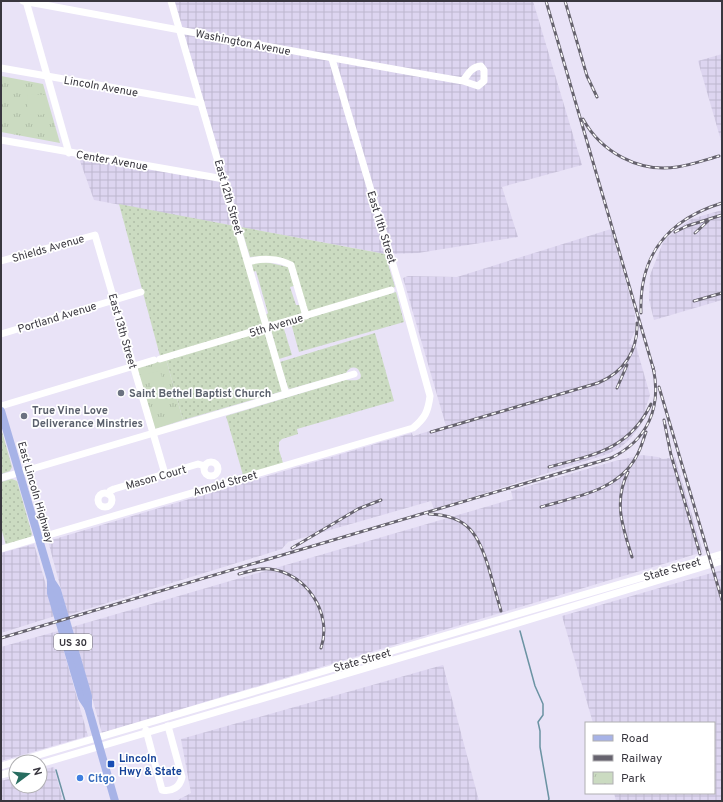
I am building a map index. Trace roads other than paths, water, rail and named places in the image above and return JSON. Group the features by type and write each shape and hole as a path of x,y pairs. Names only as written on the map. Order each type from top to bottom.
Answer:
{"main road":[{"name":"East Lincoln Highway","path":"1,411 51,580 51,593 82,698 88,707 115,801"}],"street":[{"name":"Washington Avenue","path":"25,1 180,29 332,59 463,81"},
{"path":"25,1 70,153"},
{"name":"East 12th Street","path":"171,1 286,394"},
{"name":"East 11th Street","path":"332,59 400,288 430,396"},
{"name":"Lincoln Avenue","path":"1,68 201,103"},
{"name":"Center Avenue","path":"1,140 224,179"},
{"name":"Shields Avenue","path":"1,261 95,235"},
{"name":"East 13th Street","path":"95,235 165,474"},
{"path":"248,262 261,259 291,265 306,316"},
{"name":"5th Avenue","path":"1,406 391,290"},
{"name":"Portland Avenue","path":"1,334 141,292"},
{"path":"1,478 354,374"},
{"name":"Arnold Street","path":"1,549 413,428 422,420 428,409 430,396"},
{"name":"Mason Court","path":"108,494 114,489 198,464 205,466"},
{"name":"State Street","path":"48,761 145,724 722,554"},
{"name":"State Street","path":"1,766 98,742 147,732 722,561"},
{"path":"145,724 162,790 177,787 181,783 182,777 168,726"}],"waterway":[{"path":"520,631 535,686 543,704 543,715 538,722 540,731 540,747 549,799 548,801"},
{"path":"56,770 65,801"}],"railway":[{"path":"546,1 654,371"},
{"path":"565,1 587,76 597,97"},
{"path":"583,119 600,141 611,150 622,158 649,167 677,167 719,156"},
{"path":"641,313 645,274 651,257 660,243 672,230 686,219 703,210 722,203"},
{"path":"675,232 687,226 722,215"},
{"path":"695,233 708,221"},
{"path":"694,301 722,293"},
{"path":"431,432 598,383 615,373 628,359 635,343 637,323"},
{"path":"617,388 627,365"},
{"path":"1,638 611,458 624,451 634,442 643,432 649,421 655,396 653,367"},
{"path":"659,387 722,600"},
{"path":"549,467 595,454 621,441 632,432 651,404"},
{"path":"664,420 671,455 700,554"},
{"path":"541,507 581,496 607,485 618,478 636,457 641,448 646,432"},
{"path":"628,472 623,483 620,504 625,536 632,557"},
{"path":"292,548 358,509 381,500"},
{"path":"429,514 453,518 470,529 476,537 485,557 501,611"},
{"path":"239,574 258,569 270,569 283,572 295,578 305,587 314,597 320,609 324,635 321,648"}],"place":[{"name":"Saint Bethel Baptist Church","path":"121,393"},
{"name":"True Vine Love Deliverance Minstries","path":"24,416"},
{"name":"Lincoln Hwy & State","path":"111,764"},
{"name":"Citgo","path":"80,778"}]}
